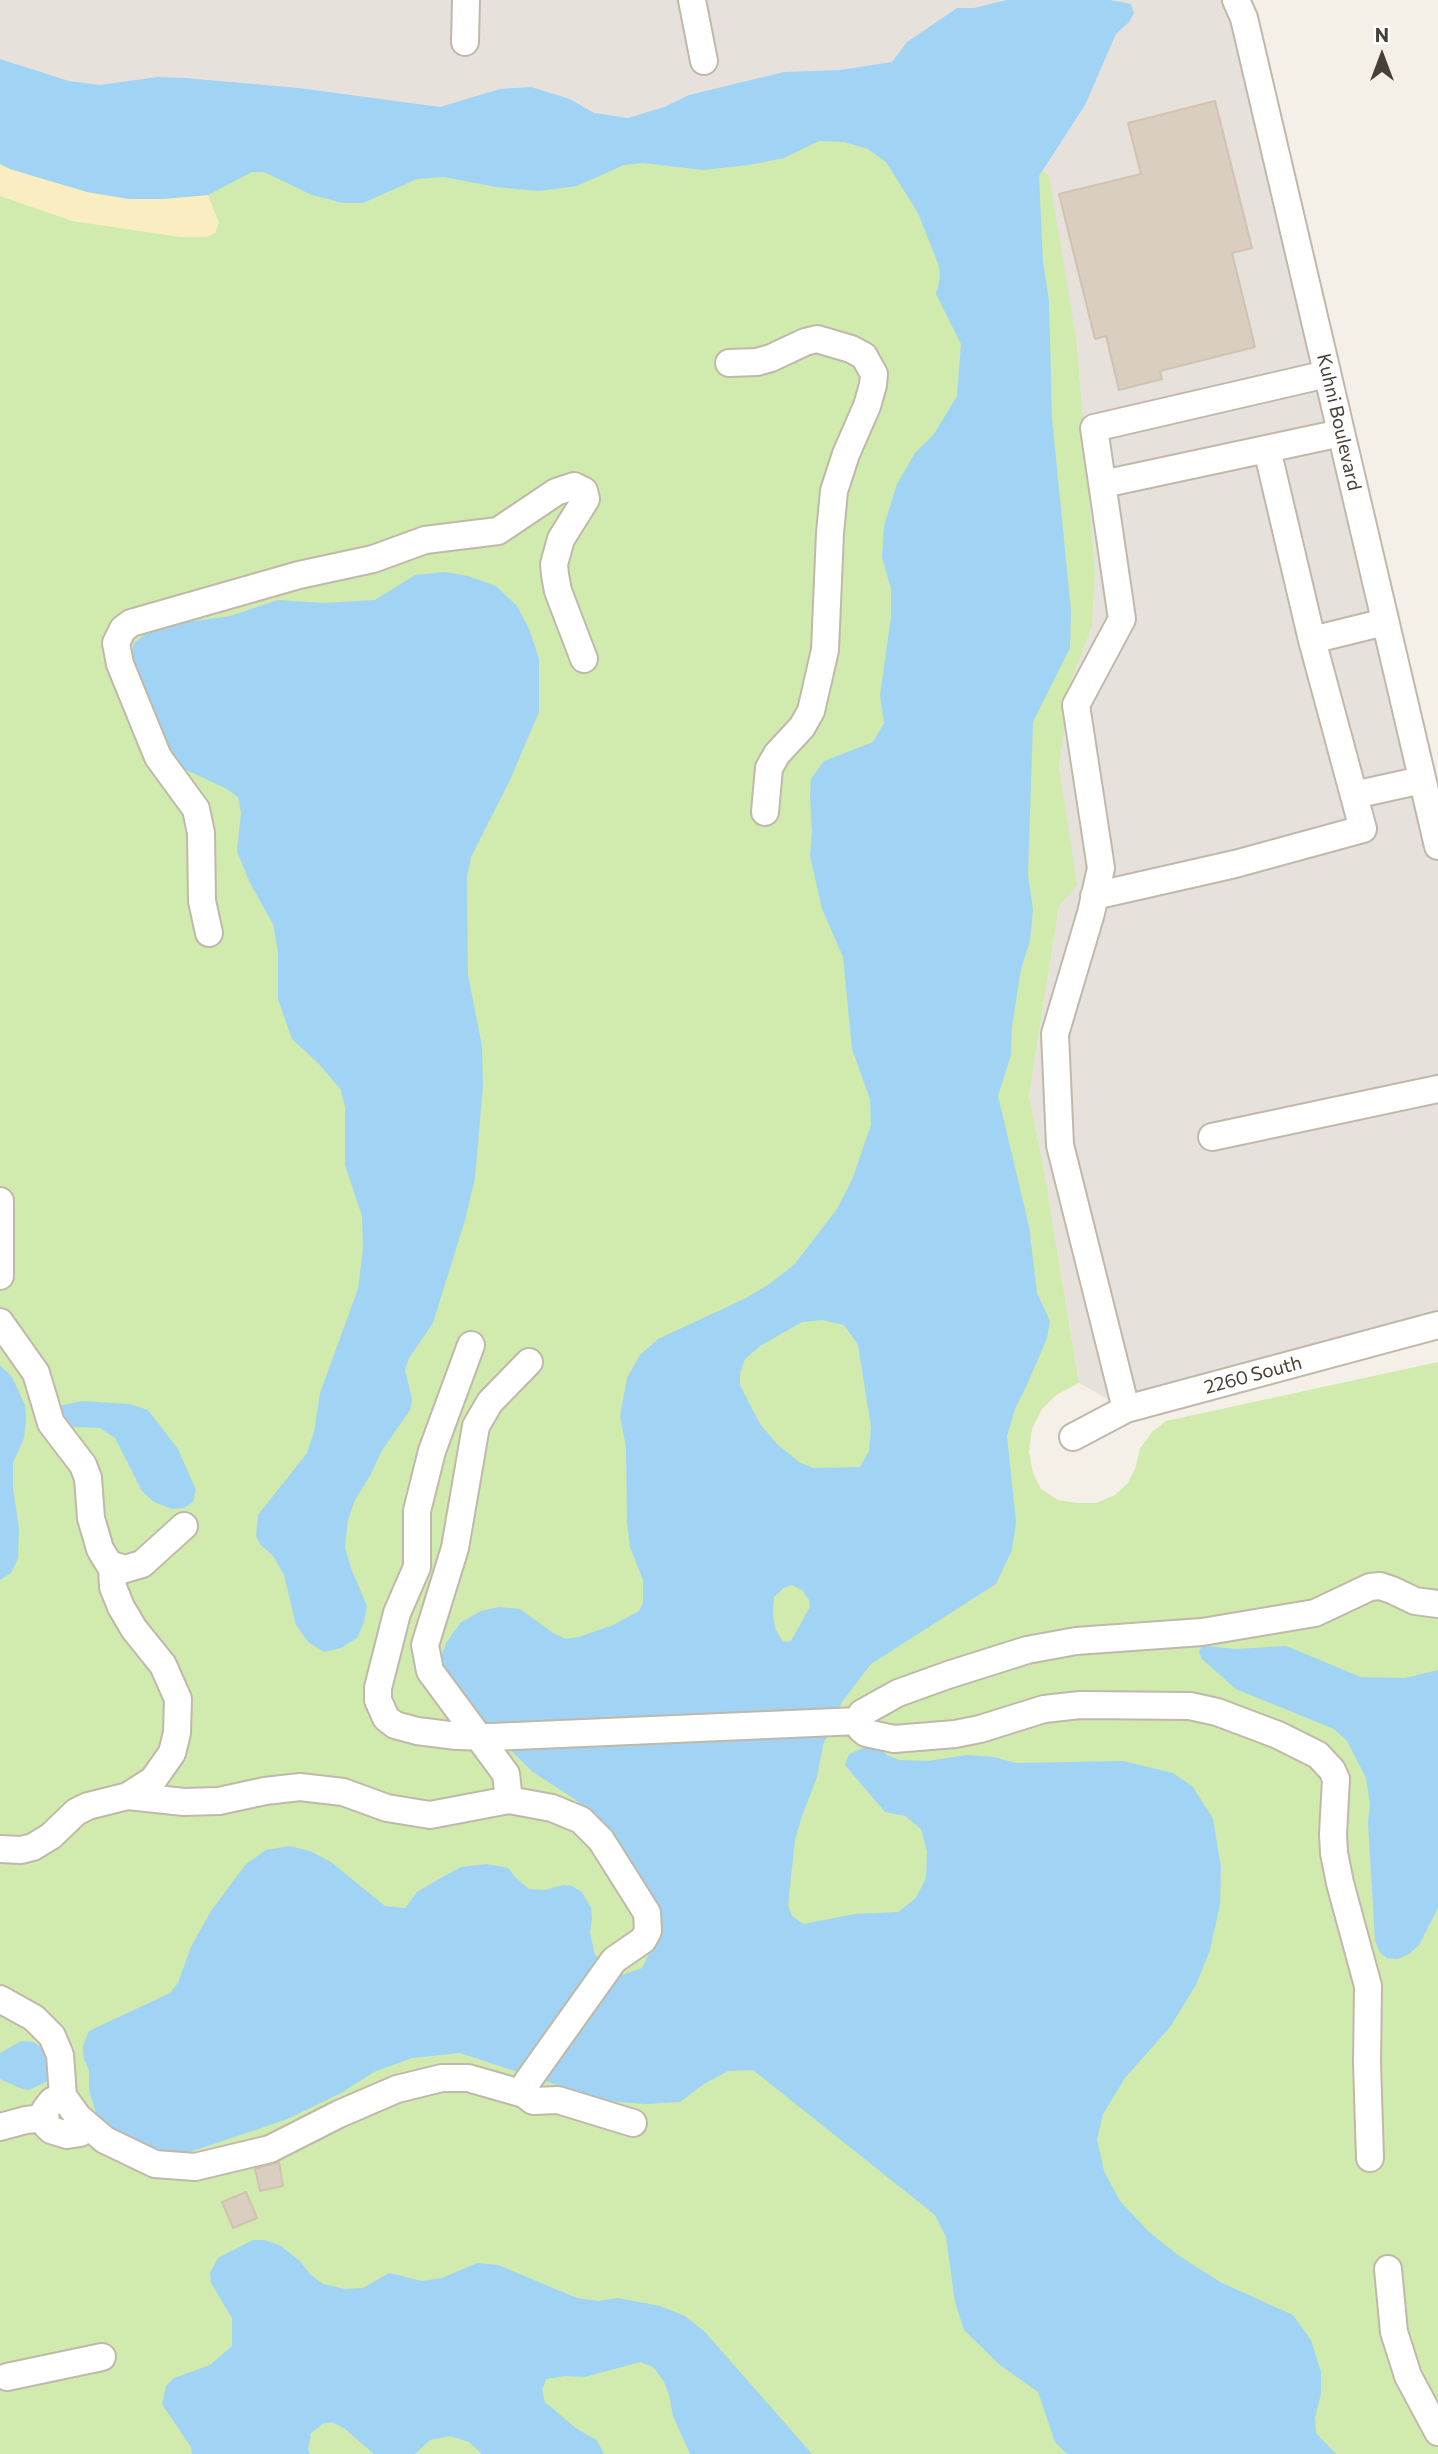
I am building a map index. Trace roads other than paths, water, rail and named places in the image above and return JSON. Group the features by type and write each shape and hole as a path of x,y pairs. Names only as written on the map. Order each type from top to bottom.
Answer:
{"street":[{"path":"465,42 466,0"},
{"path":"692,0 704,61"},
{"name":"Kuhni Boulevard","path":"1236,0 1244,19 1438,846"},
{"path":"729,363 757,362 817,338 864,356 874,374 867,406 846,454 834,491 825,650 810,711 802,727 777,754 769,768 765,812"},
{"path":"1126,1409 1060,1145 1055,1034 1101,868 1076,705 1122,619 1094,428 1327,374"},
{"path":"1102,484 1341,433"},
{"path":"1094,896 1235,864 1363,829 1312,640 1267,449"},
{"path":"209,933 201,901 201,833 196,809 158,757 120,664 117,643 124,629 131,623 299,575 373,559 425,540 498,531 556,492 574,486 584,491 586,499 561,539 554,564 558,591 584,659"},
{"path":"1312,640 1385,622"},
{"path":"1354,795 1422,780"},
{"path":"1212,1137 1438,1089"},
{"path":"0,1201 0,1276"},
{"path":"0,1322 36,1373 51,1423 83,1465 88,1478 91,1518 100,1549 113,1566 113,1587 121,1607 134,1629 163,1665 178,1699 177,1733 156,1790"},
{"name":"2260 South","path":"1073,1437 1126,1409 1438,1325"},
{"path":"471,1345 432,1451 417,1511 417,1567 397,1613 379,1688 378,1700 386,1717 395,1724 416,1731 485,1736 851,1721 898,1693 1027,1650 1076,1641 1202,1632 1315,1613 1370,1587 1380,1586 1415,1601 1438,1604"},
{"path":"509,1800 506,1774 485,1736 430,1671 425,1645 455,1548 476,1426 490,1402 530,1362"},
{"path":"113,1566 125,1569 142,1564 184,1525"},
{"path":"851,1721 866,1733 894,1738 955,1734 1044,1710 1080,1705 1191,1706 1217,1712 1278,1735 1318,1755 1332,1770 1336,1779 1333,1834 1335,1853 1340,1883 1368,1986 1370,2158"},
{"path":"0,1849 21,1850 33,1847 51,1836 76,1812 88,1806 156,1790 219,1801 300,1787 343,1792 387,1808 430,1815 509,1800 568,1814 581,1820 601,1840 647,1913 649,1925 643,1940 614,1959 526,2088"},
{"path":"0,1998 34,2018 52,2036 60,2055 63,2096 88,2128 105,2140 155,2164 195,2167 270,2149 338,2114 397,2089 442,2078 468,2078 526,2088"},
{"path":"526,2088 533,2101 558,2100 633,2123"},
{"path":"63,2096 48,2104 44,2118 51,2130 73,2135 88,2128"},
{"path":"0,2127 44,2118"},
{"path":"1388,2269 1394,2332 1408,2376 1438,2432"},
{"path":"6,2378 102,2357"}],"water":[{"path":"1007,0 1110,0 1131,4 1134,13 1116,34 1085,105 1039,176 1043,262 1049,301 1052,418 1071,611 1070,648 1033,722 1028,874 1033,910 1030,941 1021,969 1012,1026 1011,1055 998,1096 1029,1226 1037,1293 1050,1321 1047,1338 1015,1409 1007,1436 1016,1522 1012,1550 996,1584 871,1664 842,1702 823,1745 817,1777 795,1840 788,1905 792,1916 803,1924 855,1914 898,1912 916,1898 926,1878 927,1851 921,1829 905,1816 885,1812 845,1765 849,1754 868,1746 877,1747 899,1760 928,1761 967,1755 994,1757 1016,1763 1123,1761 1173,1773 1193,1787 1213,1819 1221,1867 1220,1905 1210,1950 1196,1985 1170,2027 1125,2078 1103,2114 1097,2139 1104,2171 1120,2201 1149,2232 1178,2255 1220,2282 1293,2315 1311,2340 1321,2372 1321,2394 1315,2417 1316,2433 1336,2454 1067,2454 1055,2442 1038,2392 1000,2365 964,2330 955,2302 946,2237 935,2215 753,2070 728,2071 704,2084 680,2102 646,2104 606,2101 460,2053 412,2058 374,2072 341,2093 285,2120 178,2156 152,2155 120,2137 96,2113 89,2090 89,2070 84,2059 83,2046 89,2031 170,1993 178,1983 191,1947 211,1911 246,1864 266,1850 289,1846 310,1851 331,1862 385,1906 405,1908 417,1892 461,1867 487,1864 508,1868 529,1889 572,1886 582,1892 591,1908 590,1933 595,1955 622,1975 642,1968 651,1950 615,1842 576,1800 533,1772 493,1733 442,1677 440,1660 446,1643 460,1623 481,1611 499,1607 520,1609 566,1639 613,1625 639,1611 643,1603 643,1580 630,1547 626,1447 620,1416 627,1378 640,1355 658,1339 744,1299 794,1265 837,1209 852,1180 871,1125 870,1099 852,1049 843,957 822,909 810,856 811,779 824,761 873,742 884,723 880,695 891,617 891,589 882,557 884,526 897,484 915,453 934,434 957,396 961,344 936,294 940,278 939,266 918,213 886,162 868,149 844,142 819,141 784,158 749,165 703,170 643,163 624,165 577,186 539,191 496,187 444,177 417,179 363,203 343,203 312,195 264,172 252,172 208,195 129,199 87,192 0,164 0,59 69,81 100,85 157,77 185,78 299,88 440,107 500,89 531,87 570,99 594,113 628,118 664,107 689,95 784,72 840,70 892,62 907,42 957,8 974,8","holes":["822,1320 844,1325 858,1345 871,1427 869,1451 860,1467 813,1468 799,1462 777,1444 760,1424 740,1385 740,1373 745,1359 760,1346 802,1322","792,1585 802,1590 810,1607 791,1641 783,1642 775,1628 774,1597"]},
{"path":"445,572 468,576 496,586 517,606 530,631 539,659 539,712 510,780 471,857 467,877 468,975 482,1046 483,1086 475,1178 433,1323 409,1358 405,1370 412,1399 410,1410 381,1452 355,1500 348,1520 345,1547 367,1606 364,1622 357,1638 341,1648 324,1652 308,1642 296,1625 284,1575 273,1556 260,1544 256,1536 258,1515 307,1453 314,1432 320,1393 358,1289 363,1248 362,1216 345,1165 345,1107 341,1090 319,1064 292,1039 278,999 278,952 273,924 250,883 237,851 241,813 238,797 182,768 166,755 129,663 134,643 146,634 174,624 230,616 278,600 323,603 375,600 415,575"},
{"path":"0,1365 12,1377 25,1405 26,1420 24,1438 13,1463 13,1487 19,1529 18,1558 11,1573 0,1580"},
{"path":"82,1401 130,1404 148,1410 178,1449 196,1490 193,1502 184,1508 172,1509 154,1502 142,1491 115,1438 100,1428 74,1427 62,1423 59,1406"},
{"path":"1286,1646 1361,1677 1405,1678 1438,1670 1438,1908 1419,1945 1409,1954 1398,1959 1386,1958 1379,1951 1375,1940 1368,1823 1370,1804 1366,1778 1347,1741 1334,1729 1236,1689 1202,1659 1199,1652 1201,1647 1236,1649"},
{"path":"21,2041 40,2046 47,2055 50,2068 48,2081 29,2090 0,2079 0,2053"},
{"path":"253,2240 265,2240 281,2246 323,2284 345,2289 363,2288 389,2273 422,2281 442,2278 477,2263 498,2265 577,2298 598,2301 618,2298 660,2306 685,2316 705,2332 812,2454 690,2454 673,2416 664,2382 653,2367 640,2362 585,2377 546,2379 542,2390 545,2402 577,2429 597,2440 604,2454 482,2454 469,2442 450,2436 430,2440 415,2454 374,2454 345,2429 334,2423 324,2423 311,2433 308,2449 310,2454 192,2454 191,2447 162,2404 166,2386 174,2378 210,2365 232,2346 232,2318 211,2283 210,2273 218,2258"}]}
